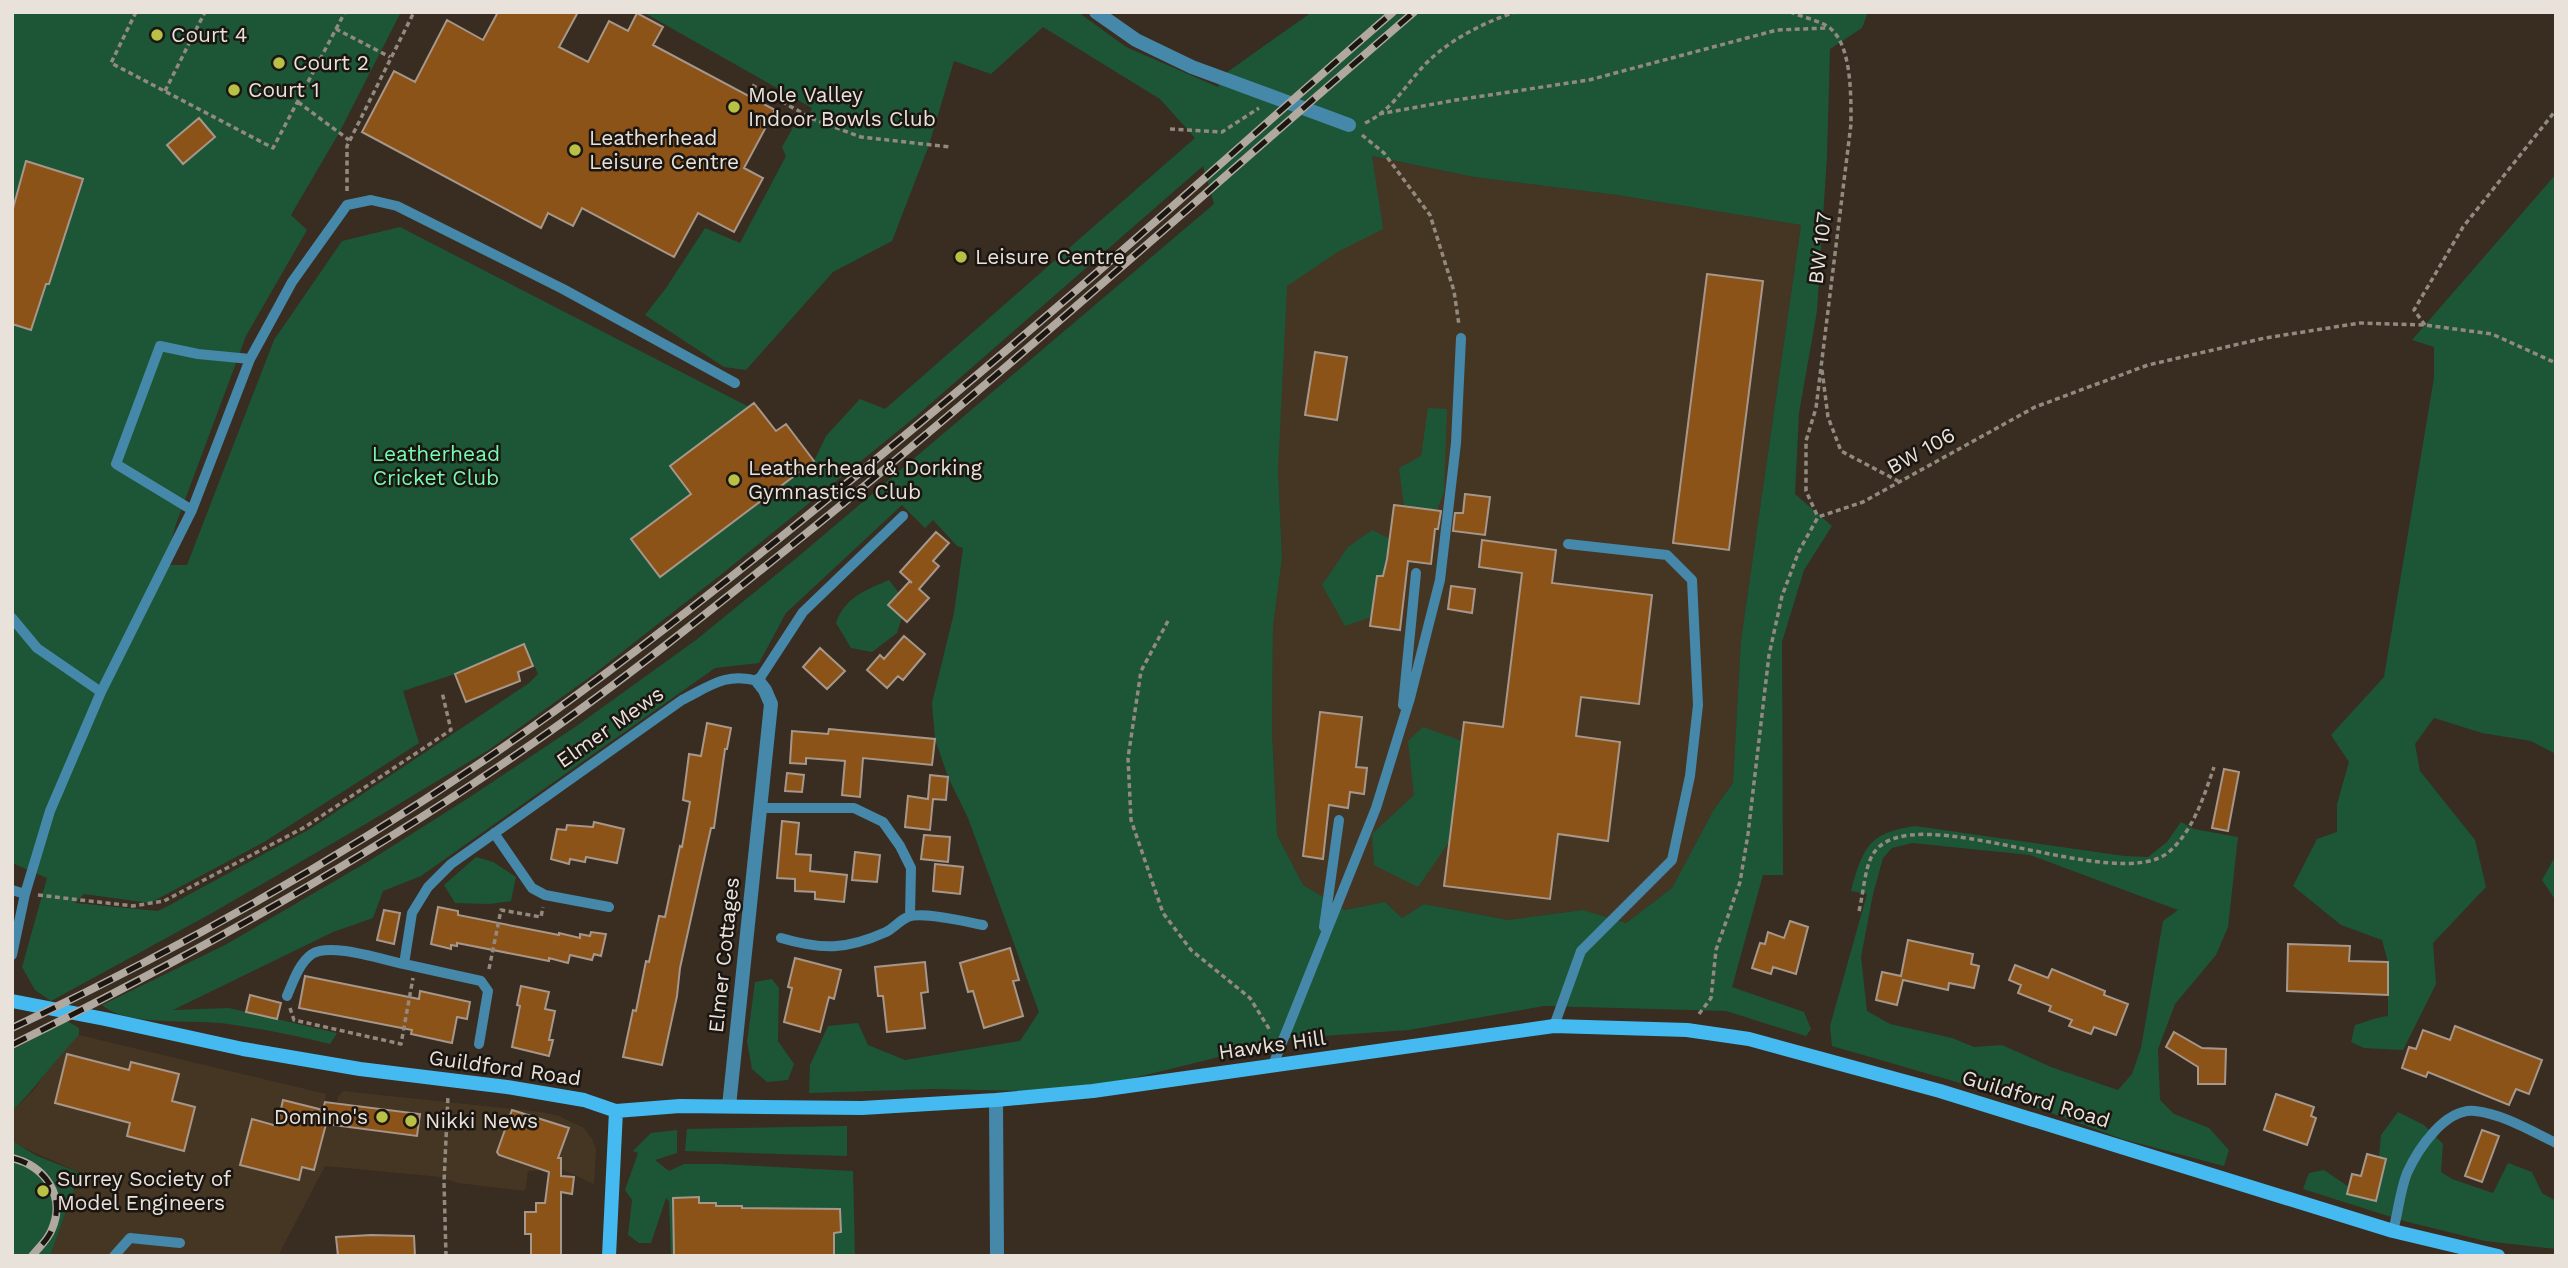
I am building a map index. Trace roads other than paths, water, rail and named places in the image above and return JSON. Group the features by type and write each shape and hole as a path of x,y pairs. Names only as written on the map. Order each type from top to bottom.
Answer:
{"main road":[{"name":"Guildford Road","path":"12,1001 243,1049 360,1069 584,1100 617,1111 680,1106 862,1108 996,1100"},
{"name":"Guildford Road","path":"1554,1026 1687,1030 1749,1039 1940,1091 2393,1231 2498,1256"},
{"name":"Hawks Hill","path":"996,1100 1093,1091 1554,1026"},
{"path":"609,1256 617,1111"}],"street":[{"path":"1096,12 1136,40 1192,67 1349,125"},
{"name":"Elmer Cottages","path":"729,1107 771,704 758,681"},
{"path":"996,1100 997,1256"}],"lane":[{"path":"12,955 25,894 50,811 101,692 192,510 250,359 292,282 347,205 371,200 397,206 563,289 736,383"},
{"path":"1273,1065 1376,808 1440,580 1456,443 1461,338"},
{"path":"192,510 116,464 160,346 198,354 250,359"},
{"path":"758,681 803,612 903,516"},
{"path":"1554,1026 1581,951 1672,860 1690,776 1699,705 1692,580 1667,555 1568,544"},
{"path":"1400,728 1416,573"},
{"path":"12,618 37,648 101,692"},
{"name":"Elmer Mews","path":"410,965 412,913 428,887 451,864 682,700 724,678 742,677 758,681"},
{"path":"762,808 854,808 883,822 900,846 911,869 910,916"},
{"path":"1322,943 1339,820"},
{"path":"494,833 532,888 545,895 609,907"},
{"path":"12,890 25,894"},
{"path":"782,938 836,948 886,932 910,916 938,917 983,925"},
{"path":"287,996 300,967 312,954 326,948 481,981 488,991 479,1044"},
{"path":"2393,1231 2407,1174 2421,1150 2448,1119 2462,1111 2477,1111 2509,1121 2556,1143"},
{"path":"114,1256 130,1238 180,1243"}],"railway":[{"path":"12,1028 146,962 341,852 467,772 591,684 746,565 940,406 1101,269 1393,12"},
{"path":"12,1045 147,976 280,903 410,825 600,695 756,574 946,418 1414,12"},
{"path":"12,1158 24,1162 43,1175 54,1194 56,1217 52,1229 32,1256"}],"place":[{"name":"Court 4","path":"157,35"},
{"name":"Court 2","path":"279,63"},
{"name":"Court 1","path":"234,90"},
{"name":"Mole Valley Indoor Bowls Club","path":"734,107"},
{"name":"Leatherhead Leisure Centre","path":"575,150"},
{"name":"Leisure Centre","path":"961,257"},
{"name":"Leatherhead & Dorking Gymnastics Club","path":"734,480"},
{"name":"Domino's","path":"382,1117"},
{"name":"Nikki News","path":"411,1121"},
{"name":"Surrey Society of Model Engineers","path":"43,1191"}],"park label":[{"name":"Leatherhead Cricket Club","path":"436,466"}]}
